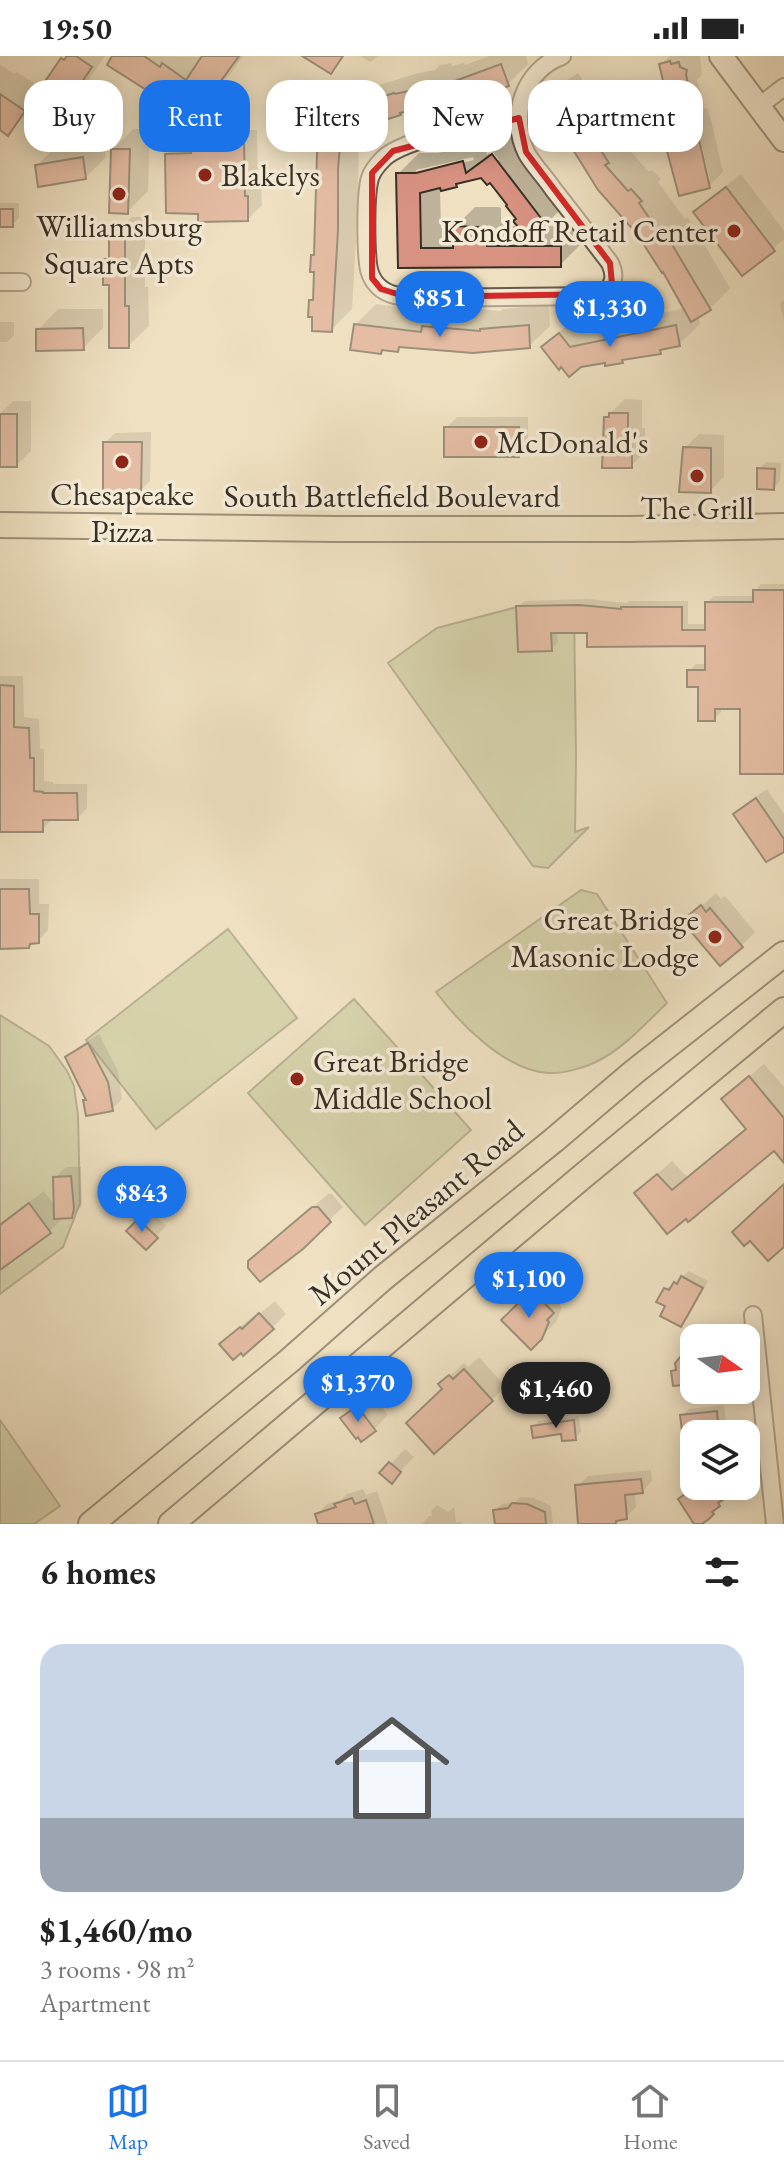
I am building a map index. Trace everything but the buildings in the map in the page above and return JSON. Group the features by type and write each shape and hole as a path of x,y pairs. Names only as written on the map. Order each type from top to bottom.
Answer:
{"main road":[{"path":"721,56 784,140"},
{"name":"South Battlefield Boulevard","path":"0,525 335,529 784,526"},
{"name":"Mount Pleasant Road","path":"91,1524 289,1361 383,1278 634,1072 784,954"},
{"path":"171,1524 784,1010"}],"street":[{"path":"519,118 492,121 407,145 382,160 372,173 367,197 368,265 372,278 381,289 395,296 419,298 598,296 609,290 614,277 610,263 526,152 521,137 521,100 530,80 541,67 562,56"},
{"path":"758,107 784,87"},
{"path":"0,282 22,282"},
{"path":"753,1315 775,1524"}],"highlighted area":[{"path":"519,118 526,152 610,263 612,284 603,294 407,297 381,289 372,278 372,173 393,151"}],"green space":[{"path":"521,606 574,609 575,832 589,827 548,868 533,866 388,663 437,628"},
{"path":"581,890 597,894 667,1003 625,1043 596,1062 560,1073 532,1070 516,1064 485,1043 436,992"},
{"path":"228,929 297,1018 156,1129 86,1040"},
{"path":"354,999 471,1130 365,1225 248,1093"},
{"path":"0,1015 49,1046 74,1086 78,1115 80,1203 63,1247 0,1294"},
{"path":"0,1420 60,1506 34,1524 0,1524"}],"place":[{"name":"Blakelys","path":"205,175"},
{"name":"Williamsburg Square Apts","path":"119,194"},
{"name":"Kondoff Retail Center","path":"734,231"},
{"name":"McDonald's","path":"481,442"},
{"name":"Chesapeake Pizza","path":"122,462"},
{"name":"The Grill","path":"697,476"},
{"name":"Great Bridge Masonic Lodge","path":"715,937"},
{"name":"Great Bridge Middle School","path":"297,1079"}]}
